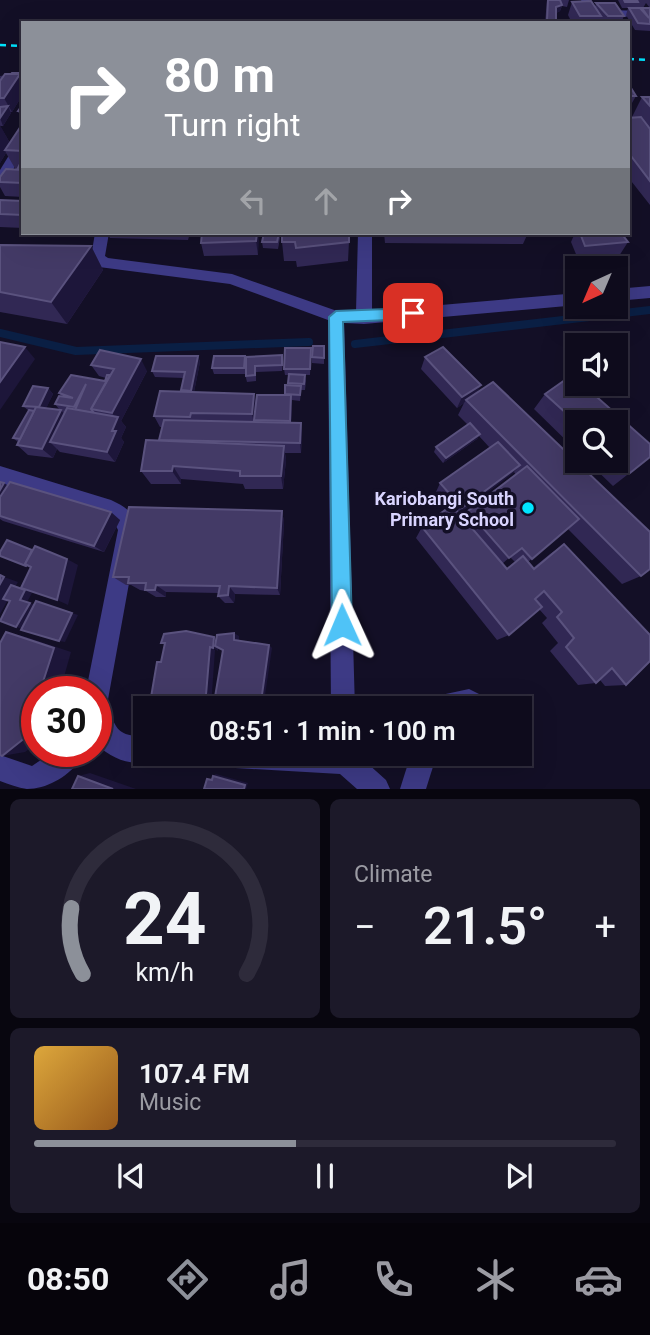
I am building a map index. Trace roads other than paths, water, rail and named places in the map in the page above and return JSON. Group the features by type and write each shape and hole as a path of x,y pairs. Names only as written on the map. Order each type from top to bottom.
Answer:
{"street":[{"path":"585,0 589,9 602,13 650,14"},
{"path":"0,180 19,140"},
{"path":"102,235 98,257 104,263 233,279 336,317 364,318 565,300"},
{"path":"364,318 365,235"},
{"path":"628,294 650,292"},
{"path":"336,317 344,696"},
{"path":"0,475 104,507 126,520 129,528 103,676"},
{"path":"112,741 120,748 133,749"},
{"path":"353,766 377,789"},
{"path":"413,789 420,766"},
{"path":"0,768 33,779 55,767"}],"waterway":[{"path":"355,344 650,310"},
{"path":"0,333 76,351 309,342"}],"railway":[{"path":"0,45 21,46"},
{"path":"630,59 650,60"}],"place":[{"name":"Kariobangi South Primary School","path":"528,508"}]}
